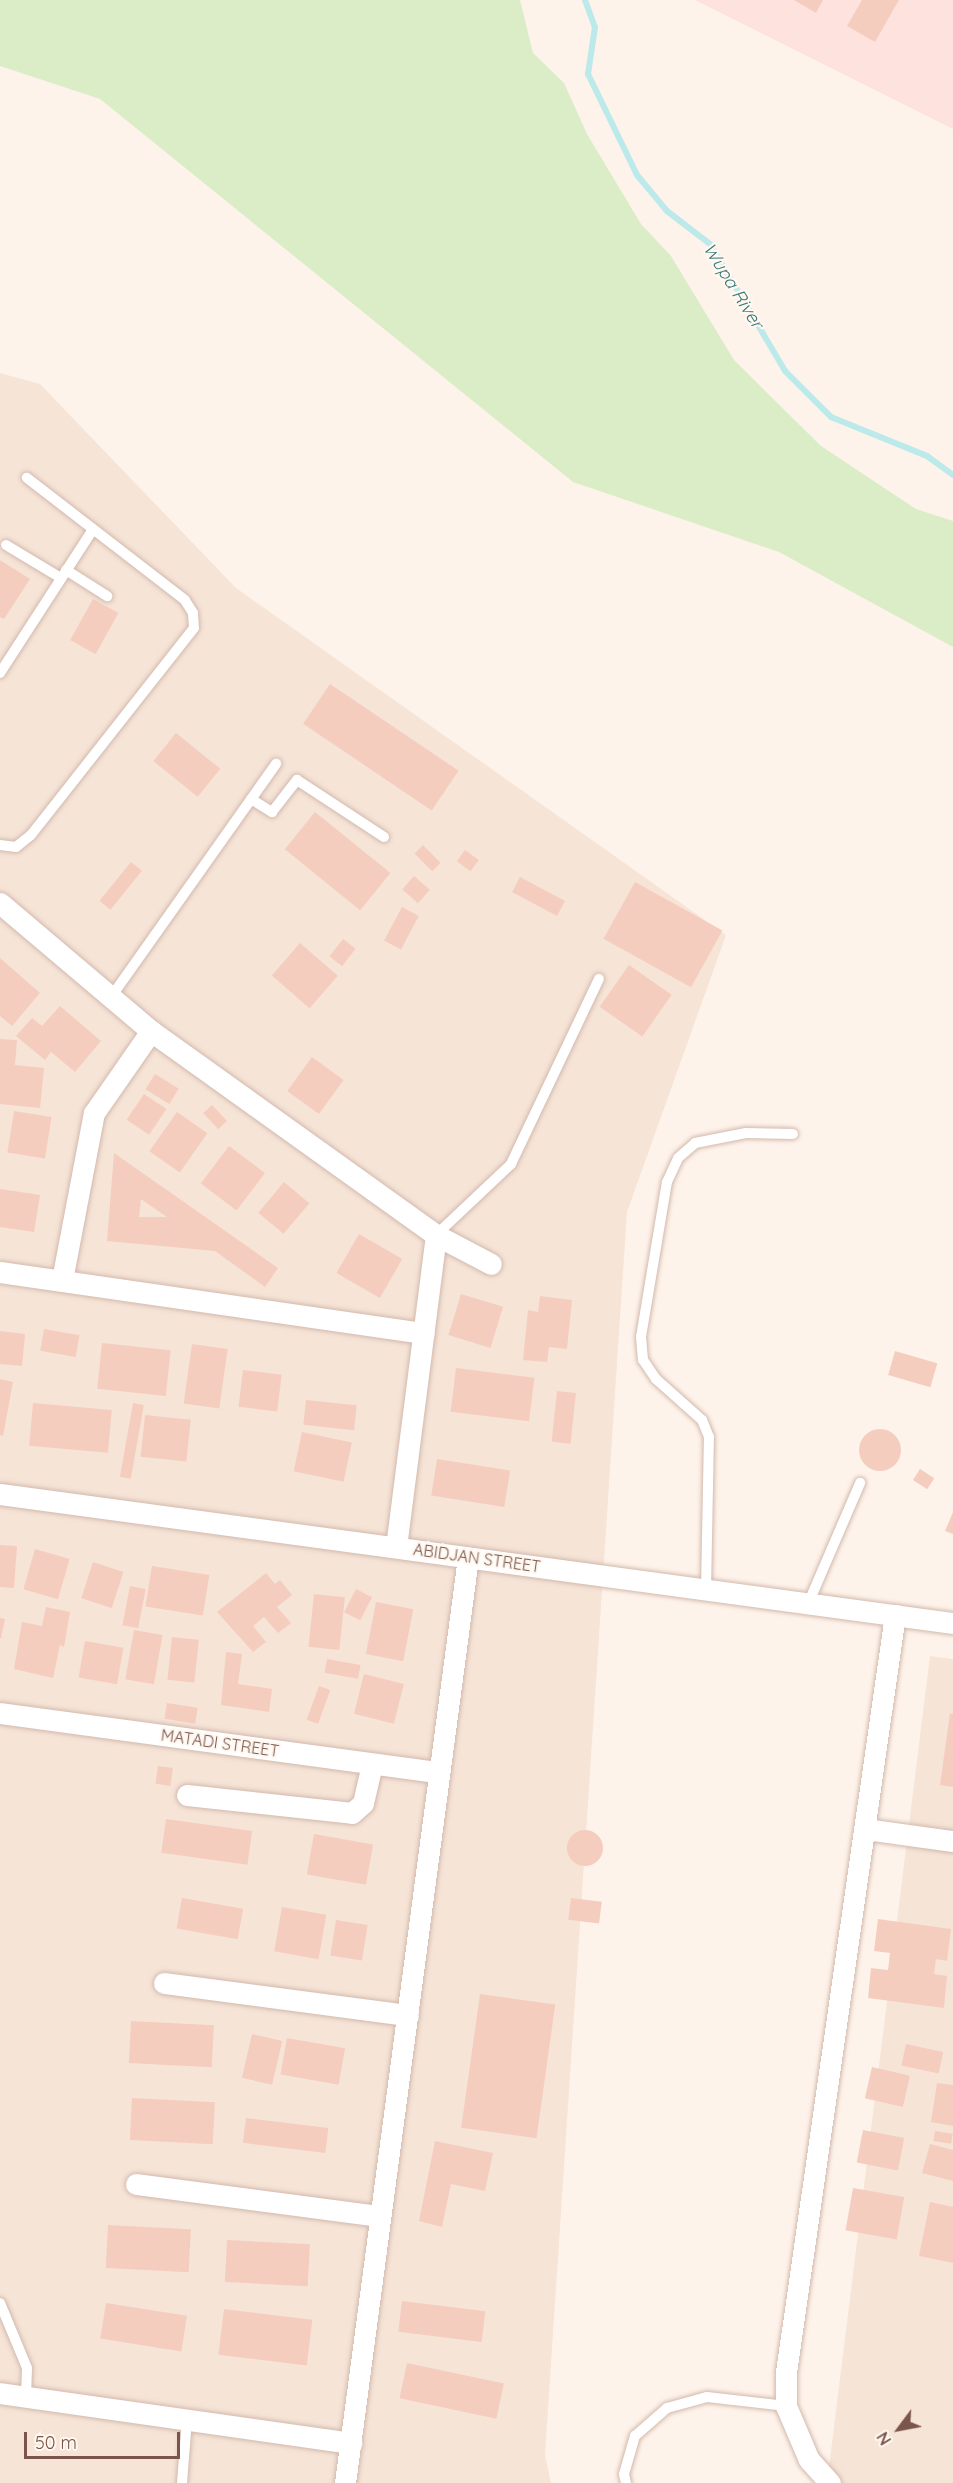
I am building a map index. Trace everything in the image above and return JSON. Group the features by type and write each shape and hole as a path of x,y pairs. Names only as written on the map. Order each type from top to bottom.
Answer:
{"street":[{"path":"0,903 151,1031 436,1235 491,1264"},
{"path":"62,1280 94,1113 151,1031"},
{"path":"396,1547 436,1235"},
{"path":"0,1272 424,1333"},
{"name":"ABIDJAN STREET","path":"0,1494 953,1623"},
{"path":"345,2483 468,1558"},
{"path":"830,2483 808,2460 786,2406 786,2372 822,2107 866,1829 895,1615"},
{"name":"MATADI STREET","path":"0,1713 439,1772"},
{"path":"186,1795 352,1813 363,1803 372,1764"},
{"path":"866,1829 953,1841"},
{"path":"164,1983 408,2015"},
{"path":"136,2184 379,2216"},
{"path":"0,2393 351,2443"}],"lane":[{"path":"0,845 16,847 31,835 194,628 193,613 185,600 27,478"},
{"path":"0,673 93,529"},
{"path":"6,544 107,596"},
{"path":"111,997 276,764"},
{"path":"251,800 272,812 297,780 384,837"},
{"path":"436,1235 511,1164 599,979"},
{"path":"706,1590 709,1437 702,1420 656,1379 643,1360 641,1337 667,1182 678,1158 695,1143 746,1133 793,1134"},
{"path":"808,1604 860,1483"},
{"path":"0,2303 27,2368 26,2397"},
{"path":"626,2483 624,2474 635,2436 667,2408 706,2397 786,2406"},
{"path":"182,2483 187,2420"}],"shaded area":[{"path":"695,0 953,0 953,129"},
{"path":"0,373 40,384 236,588 726,935 627,1212 545,2455 551,2483 0,2483"},
{"path":"930,1656 953,1659 953,2483 827,2483"}],"green space":[{"path":"0,0 520,0 533,53 564,83 587,134 641,224 671,256 734,360 821,446 916,509 953,521 953,647 779,552 573,482 100,99 0,66"}],"building":[{"path":"794,0 823,0 816,13"},
{"path":"862,0 899,0 875,42 847,26"},
{"path":"0,560 30,579 4,619 0,617"},
{"path":"93,599 118,613 96,654 70,640"},
{"path":"330,684 459,771 432,810 303,724"},
{"path":"176,733 220,769 198,797 153,761"},
{"path":"315,812 390,873 360,910 285,849"},
{"path":"423,845 441,863 432,871 415,853"},
{"path":"465,850 479,860 471,871 457,861"},
{"path":"131,862 142,871 110,910 100,901"},
{"path":"414,876 430,890 418,903 402,890"},
{"path":"520,877 565,901 557,916 512,892"},
{"path":"635,882 722,930 691,987 603,939"},
{"path":"402,907 419,916 401,949 384,941"},
{"path":"343,939 356,949 342,966 329,956"},
{"path":"300,943 338,976 310,1008 272,975"},
{"path":"0,958 40,993 12,1026 0,1016"},
{"path":"629,965 672,995 642,1037 600,1007"},
{"path":"60,1006 101,1041 75,1072 51,1052 45,1060 16,1036 32,1018 42,1026"},
{"path":"0,1039 17,1040 15,1065 44,1068 40,1108 0,1104"},
{"path":"312,1057 344,1080 319,1114 287,1091"},
{"path":"155,1074 179,1089 169,1104 145,1089"},
{"path":"144,1094 166,1109 149,1135 127,1120"},
{"path":"212,1105 227,1121 218,1129 203,1113"},
{"path":"14,1111 52,1117 45,1158 7,1152"},
{"path":"177,1112 207,1133 180,1173 149,1151"},
{"path":"229,1146 265,1173 237,1211 201,1184"},
{"path":"114,1153 278,1268 265,1287 215,1251 107,1241","holes":["141,1199 167,1217 139,1217"]},
{"path":"284,1182 309,1203 284,1234 258,1213"},
{"path":"0,1189 40,1195 34,1232 0,1227"},
{"path":"359,1234 402,1259 380,1298 336,1273"},
{"path":"461,1294 503,1307 491,1348 448,1335"},
{"path":"540,1296 572,1300 567,1349 549,1347 547,1362 523,1360 528,1310 538,1312"},
{"path":"44,1329 79,1335 76,1357 40,1351"},
{"path":"0,1331 25,1334 22,1366 0,1364"},
{"path":"102,1343 171,1350 166,1396 97,1389"},
{"path":"192,1344 228,1349 219,1408 184,1403"},
{"path":"895,1351 937,1363 930,1387 888,1375"},
{"path":"456,1368 534,1378 529,1421 451,1412"},
{"path":"243,1370 282,1375 277,1411 238,1407"},
{"path":"0,1379 13,1382 3,1436 0,1435"},
{"path":"557,1391 576,1393 571,1444 552,1442"},
{"path":"306,1400 357,1405 354,1430 303,1425"},
{"path":"33,1403 112,1410 108,1453 29,1446"},
{"path":"133,1403 144,1405 131,1479 120,1477"},
{"path":"145,1415 191,1420 186,1462 141,1457"},
{"path":"880,1429 895,1435 901,1450 895,1465 880,1471 865,1465 859,1450 865,1435"},
{"path":"302,1432 352,1443 344,1482 294,1471"},
{"path":"437,1459 510,1471 504,1507 431,1496"},
{"path":"920,1469 934,1478 927,1489 913,1480"},
{"path":"953,1512 953,1534 945,1531"},
{"path":"0,1545 17,1546 14,1588 0,1587"},
{"path":"35,1549 70,1559 58,1599 23,1589"},
{"path":"93,1562 123,1572 112,1608 81,1598"},
{"path":"152,1566 209,1575 203,1616 146,1606"},
{"path":"266,1573 275,1584 280,1580 292,1595 277,1607 291,1623 278,1633 264,1617 253,1626 266,1642 253,1652 217,1612"},
{"path":"130,1586 146,1589 138,1628 122,1625"},
{"path":"356,1589 372,1597 360,1620 344,1612"},
{"path":"314,1594 345,1597 339,1650 308,1647"},
{"path":"376,1602 413,1609 403,1661 366,1654"},
{"path":"46,1607 70,1612 64,1647 60,1645 53,1678 14,1669 22,1622 42,1626"},
{"path":"0,1618 5,1619 1,1638 0,1638"},
{"path":"134,1630 163,1635 154,1684 125,1679"},
{"path":"172,1637 199,1640 194,1683 168,1680"},
{"path":"85,1641 123,1648 117,1684 79,1677"},
{"path":"226,1652 242,1654 238,1684 272,1689 269,1712 221,1705"},
{"path":"327,1659 360,1665 358,1679 325,1673"},
{"path":"364,1674 404,1684 394,1724 354,1714"},
{"path":"319,1686 330,1690 318,1724 307,1720"},
{"path":"167,1703 198,1708 195,1724 164,1719"},
{"path":"950,1713 953,1714 953,1787 940,1785"},
{"path":"158,1766 173,1768 170,1786 155,1784"},
{"path":"166,1819 252,1831 247,1865 161,1853"},
{"path":"585,1830 598,1835 603,1848 598,1861 585,1866 572,1861 567,1848 572,1835"},
{"path":"314,1834 373,1844 366,1885 307,1874"},
{"path":"182,1898 243,1909 238,1939 177,1929"},
{"path":"571,1898 602,1902 599,1924 568,1920"},
{"path":"282,1907 326,1915 319,1959 274,1951"},
{"path":"878,1919 951,1929 947,1961 936,1959 934,1974 947,1976 944,2008 868,1998 871,1968 888,1970 890,1953 874,1951"},
{"path":"336,1920 368,1925 362,1961 330,1956"},
{"path":"480,1994 555,2005 536,2138 461,2128"},
{"path":"131,2021 214,2025 212,2067 129,2063"},
{"path":"252,2034 282,2041 272,2085 242,2078"},
{"path":"287,2038 345,2048 339,2085 281,2074"},
{"path":"906,2044 943,2052 939,2073 901,2066"},
{"path":"872,2067 910,2076 903,2107 865,2098"},
{"path":"937,2083 953,2085 953,2126 931,2122"},
{"path":"132,2098 215,2102 213,2144 130,2140"},
{"path":"246,2118 328,2128 325,2153 243,2143"},
{"path":"863,2130 904,2138 898,2170 857,2162"},
{"path":"935,2131 953,2134 951,2144 933,2141"},
{"path":"435,2141 493,2153 485,2191 451,2184 442,2227 419,2221"},
{"path":"930,2144 953,2150 953,2181 922,2173"},
{"path":"853,2188 904,2197 897,2239 846,2230"},
{"path":"930,2202 953,2207 953,2263 919,2256"},
{"path":"108,2225 191,2229 189,2272 106,2268"},
{"path":"227,2240 310,2244 308,2286 225,2282"},
{"path":"402,2301 485,2311 482,2342 398,2332"},
{"path":"106,2303 187,2316 181,2351 100,2339"},
{"path":"224,2309 312,2320 307,2366 218,2355"},
{"path":"407,2363 504,2384 496,2419 400,2398"}],"waterway":[{"name":"Wupa River","path":"585,0 595,27 588,74 637,175 667,211 710,244 785,371 831,417 927,456 953,475"}]}
